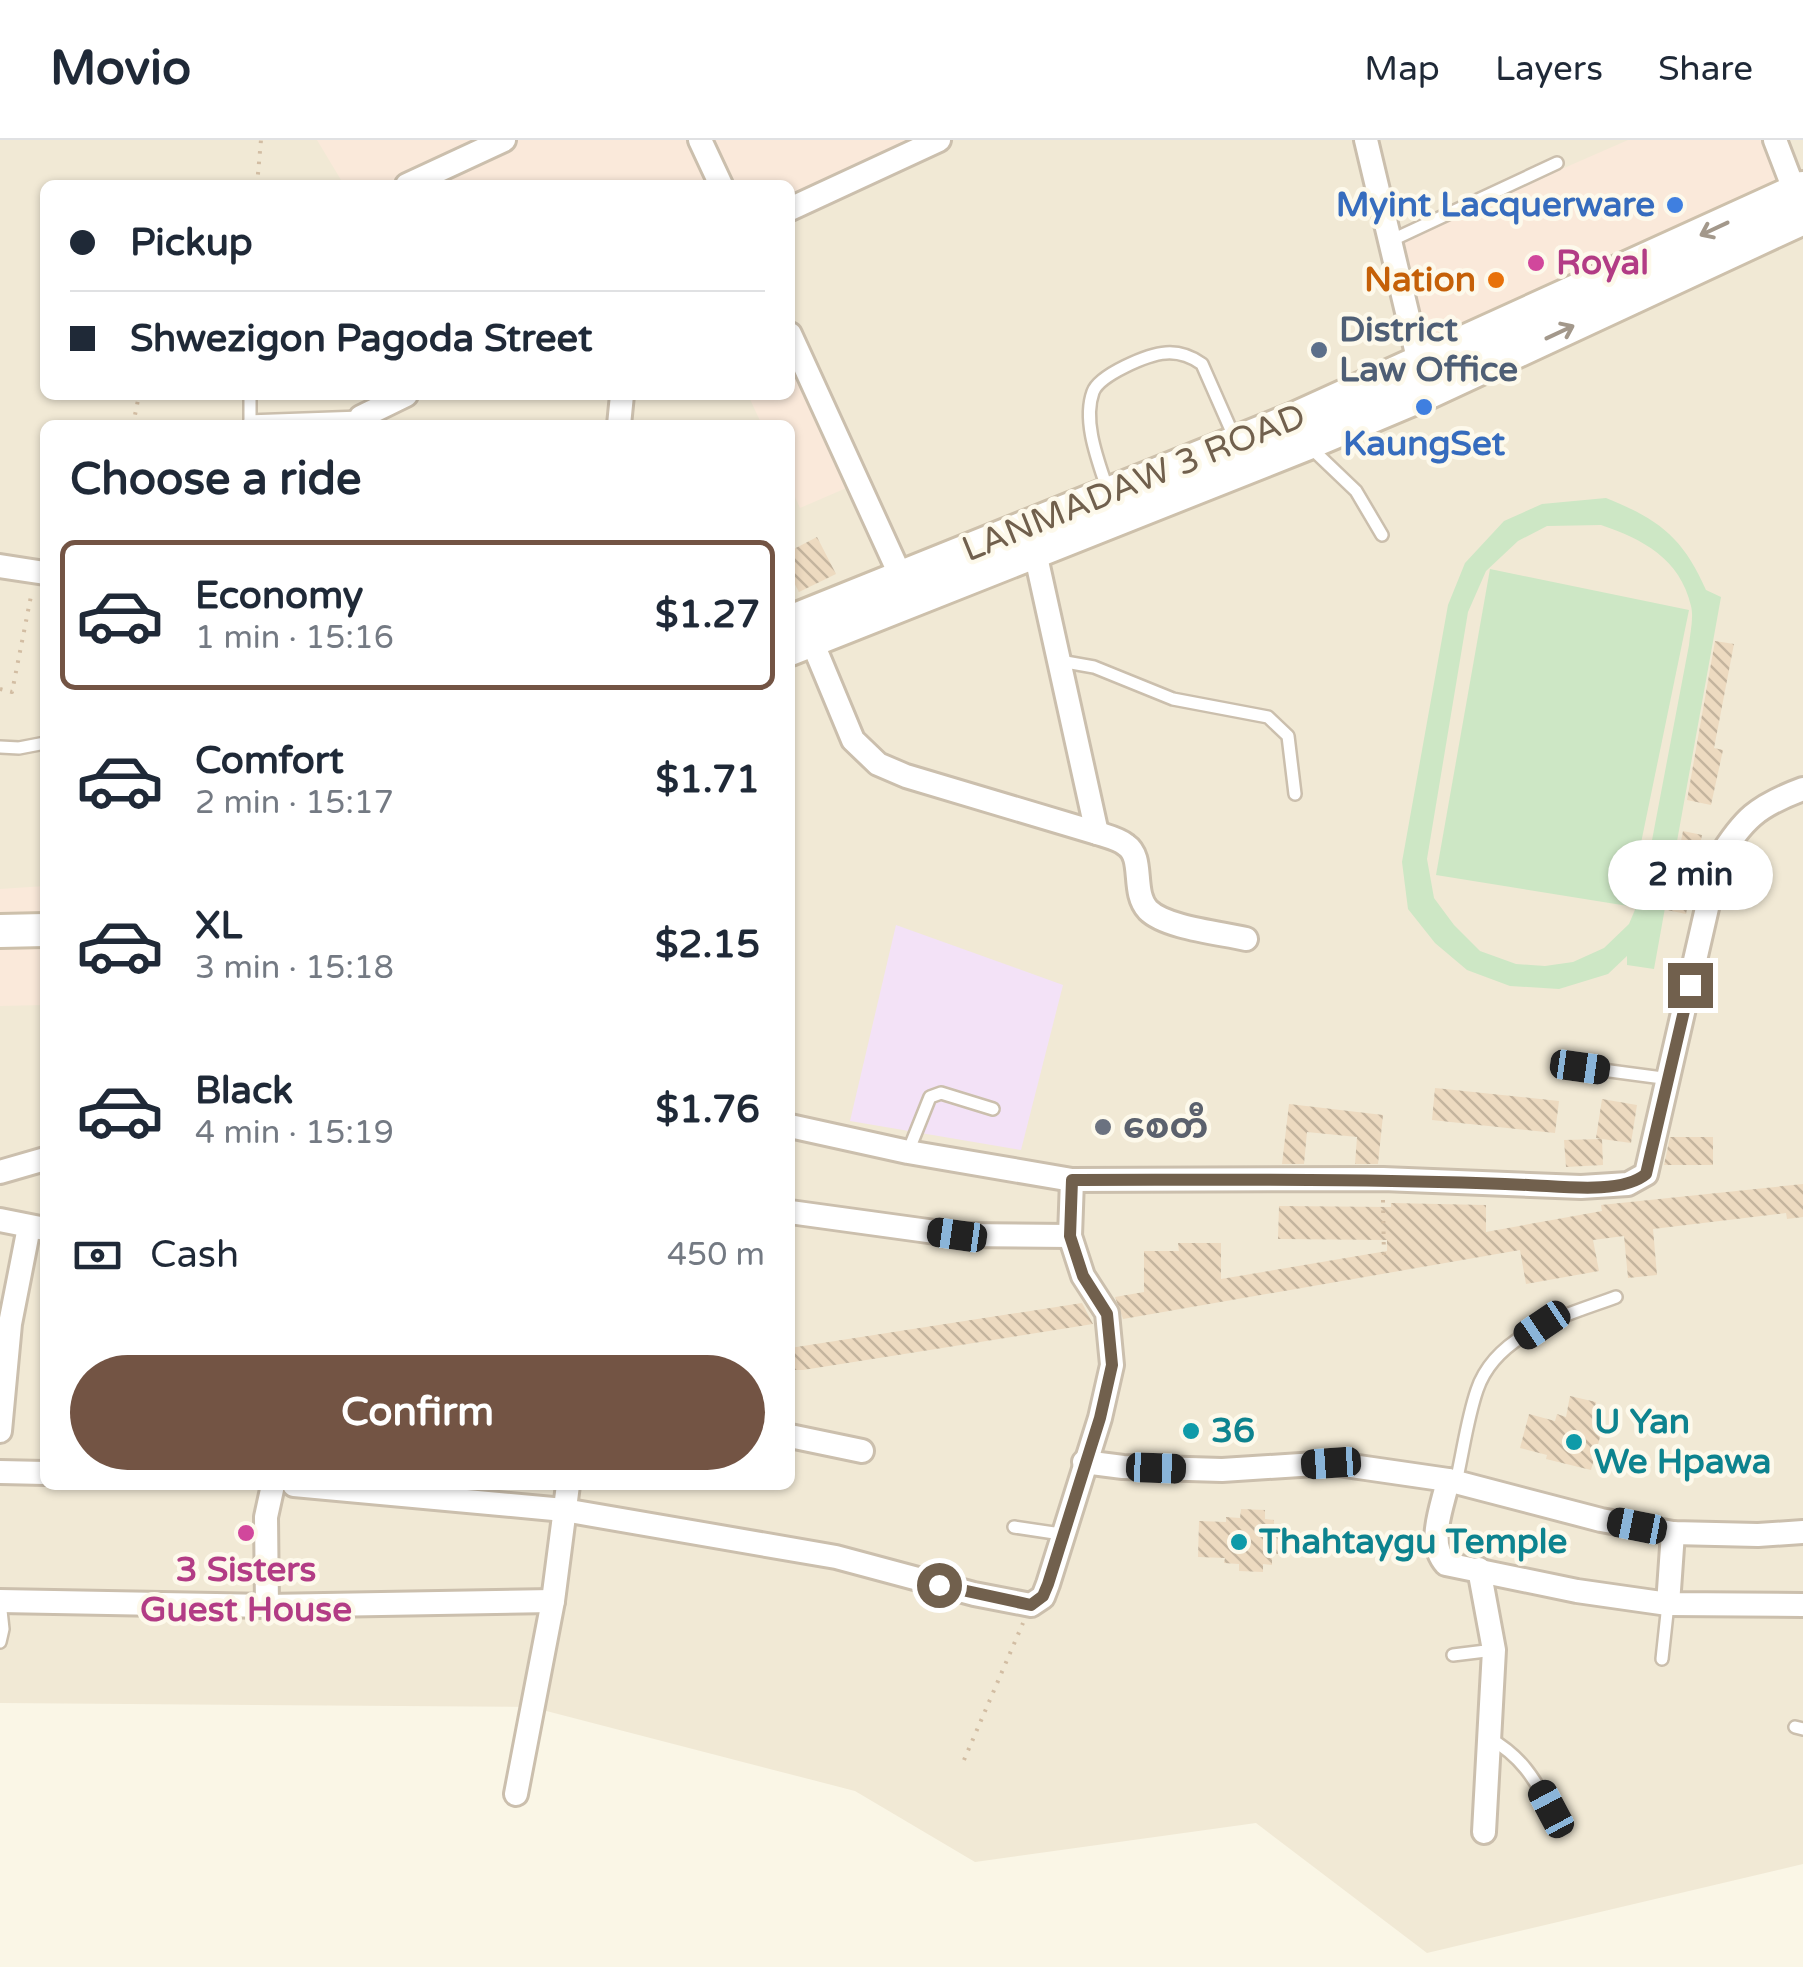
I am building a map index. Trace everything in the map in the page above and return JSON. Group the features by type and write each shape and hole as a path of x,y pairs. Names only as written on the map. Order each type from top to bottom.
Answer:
{"main road":[{"name":"LANMADAW 3 ROAD","path":"906,589 1035,552 1423,377 1800,199"},
{"name":"LANMADAW 3 ROAD","path":"799,632 906,589 1110,494 1237,442 1299,432"},
{"path":"0,931 40,930"}],"street":[{"path":"700,140 719,180"},
{"path":"795,207 939,140"},
{"path":"1366,140 1423,377"},
{"path":"1775,140 1800,199"},
{"path":"418,180 494,142"},
{"path":"795,345 906,589"},
{"path":"361,417 396,400"},
{"path":"1035,552 1097,833"},
{"path":"0,566 40,572"},
{"path":"799,632 854,740 878,764 1126,844 1134,854 1138,890 1146,908 1156,916 1246,939"},
{"path":"795,1127 908,1152 1072,1180 1383,1178 1581,1187 1628,1184 1646,1174 1718,860 1740,823 1780,798 1803,789"},
{"path":"0,1172 40,1160"},
{"path":"348,1490 564,1510 836,1557 1031,1605 1043,1596 1100,1418 1112,1365 1107,1314 1083,1276 1070,1236 1072,1180"},
{"path":"795,1213 957,1235 1070,1236"},
{"path":"0,1220 37,1228 5,1324 0,1430"},
{"path":"795,1437 862,1452"},
{"path":"1084,1462 1222,1470 1331,1463 1452,1481 1601,1520 1673,1533 1803,1532"},
{"path":"0,1472 40,1473"},
{"path":"1452,1481 1435,1543 1446,1564 1668,1604 1803,1605"},
{"path":"268,1606 266,1516 272,1490"},
{"path":"516,1794 553,1600 567,1490"},
{"path":"1668,1604 1673,1533"},
{"path":"1479,1569 1494,1650 1484,1832"},
{"path":"0,1601 268,1606 553,1600"}],"lane":[{"path":"1390,241 1558,163"},
{"path":"1110,494 1091,436 1092,393 1100,382 1125,366 1165,353 1192,357 1202,364 1237,442"},
{"path":"306,420 361,417"},
{"path":"1299,432 1356,491 1382,535"},
{"path":"1060,660 1094,667 1173,699 1268,717 1288,736 1295,794"},
{"path":"0,747 40,744"},
{"path":"1580,1067 1670,1079"},
{"path":"908,1152 930,1096 941,1093 993,1108"},
{"path":"1452,1481 1478,1386 1502,1352 1542,1325 1616,1296"},
{"path":"1014,1527 1061,1534"},
{"path":"0,1601 0,1642"},
{"path":"1662,1659 1668,1604"},
{"path":"1453,1654 1494,1650"},
{"path":"1489,1738 1509,1749 1530,1770 1551,1809"}],"path":[{"path":"257,180 261,140"},
{"path":"0,689 12,692 40,576"},
{"path":"1383,1178 1384,1260"},
{"path":"964,1760 1031,1605"}],"shaded area":[{"path":"0,140 1803,140 1803,1864 1427,1953 1256,1823 975,1862 855,1791 531,1707 0,1703"},
{"path":"317,140 936,140 795,207 795,180 341,180"},
{"path":"1628,140 1763,140 1780,191 1420,358 1402,239"},
{"path":"795,345 858,483 800,508 795,497 795,420 760,420 750,400 795,400"},
{"path":"40,886 40,1005 0,1006 0,889"},
{"path":"896,925 1063,985 1021,1150 850,1121"}],"green space":[{"path":"1606,498 1640,514 1678,543 1706,590 1721,597 1654,969 1627,965 1627,956 1608,974 1559,989 1510,986 1467,970 1435,943 1408,909 1402,862 1448,605 1465,563 1504,521 1542,504","holes":["1601,525 1645,544 1668,563 1686,589 1692,611 1642,893 1629,924 1604,948 1573,962 1545,966 1516,964 1480,951 1454,925 1434,898 1427,859 1468,612 1486,571 1518,541 1547,526"]},
{"path":"1490,569 1689,610 1628,906 1436,875"}],"building":[{"path":"817,537 836,574 799,592 795,584 795,548"},
{"path":"1715,641 1734,644 1714,748 1723,750 1711,805 1687,800"},
{"path":"1683,831 1702,835 1686,914 1667,910"},
{"path":"1435,1088 1559,1101 1555,1133 1432,1120"},
{"path":"1602,1099 1637,1105 1631,1143 1596,1138"},
{"path":"1289,1104 1383,1115 1378,1164 1355,1164 1357,1137 1307,1132 1304,1164 1282,1164"},
{"path":"1670,1137 1713,1137 1713,1165 1664,1165"},
{"path":"1602,1139 1603,1165 1566,1167 1564,1140"},
{"path":"1803,1184 1803,1217 1787,1219 1786,1213 1653,1229 1657,1275 1628,1278 1624,1236 1593,1240 1599,1271 1526,1284 1520,1250 1123,1319 1115,1297 1144,1292 1144,1251 1179,1251 1178,1243 1221,1243 1221,1279 1387,1251 1387,1240 1278,1239 1279,1206 1486,1205 1486,1232 1602,1211 1601,1205"},
{"path":"1082,1303 1093,1324 803,1370 795,1370 795,1347"},
{"path":"1570,1396 1596,1402 1592,1423 1603,1426 1591,1470 1520,1448 1529,1414 1555,1421 1557,1414 1566,1417"},
{"name":"Thahtaygu Temple","path":"1241,1509 1265,1510 1265,1519 1274,1520 1274,1530 1280,1531 1279,1554 1272,1554 1272,1565 1263,1564 1263,1572 1239,1571 1239,1564 1224,1563 1225,1558 1198,1557 1199,1521 1240,1518"}],"place":[{"name":"Myint Lacquerware","path":"1675,205"},
{"name":"Royal","path":"1536,263"},
{"name":"Nation","path":"1496,280"},
{"name":"District Law Office","path":"1319,350"},
{"name":"KaungSet","path":"1424,407"},
{"name":"စေတီ","path":"1103,1127"},
{"name":"36","path":"1191,1431"},
{"name":"U Yan We Hpawa","path":"1574,1442"},
{"name":"3 Sisters Guest House","path":"246,1533"},
{"name":"Thahtaygu Temple","path":"1239,1542"}],"route":[{"path":"939,1585 1031,1605 1043,1596 1048,1584 1100,1418 1112,1365 1107,1314 1083,1276 1070,1236 1072,1180 1383,1178 1581,1187 1628,1184 1646,1174 1690,985"}]}
